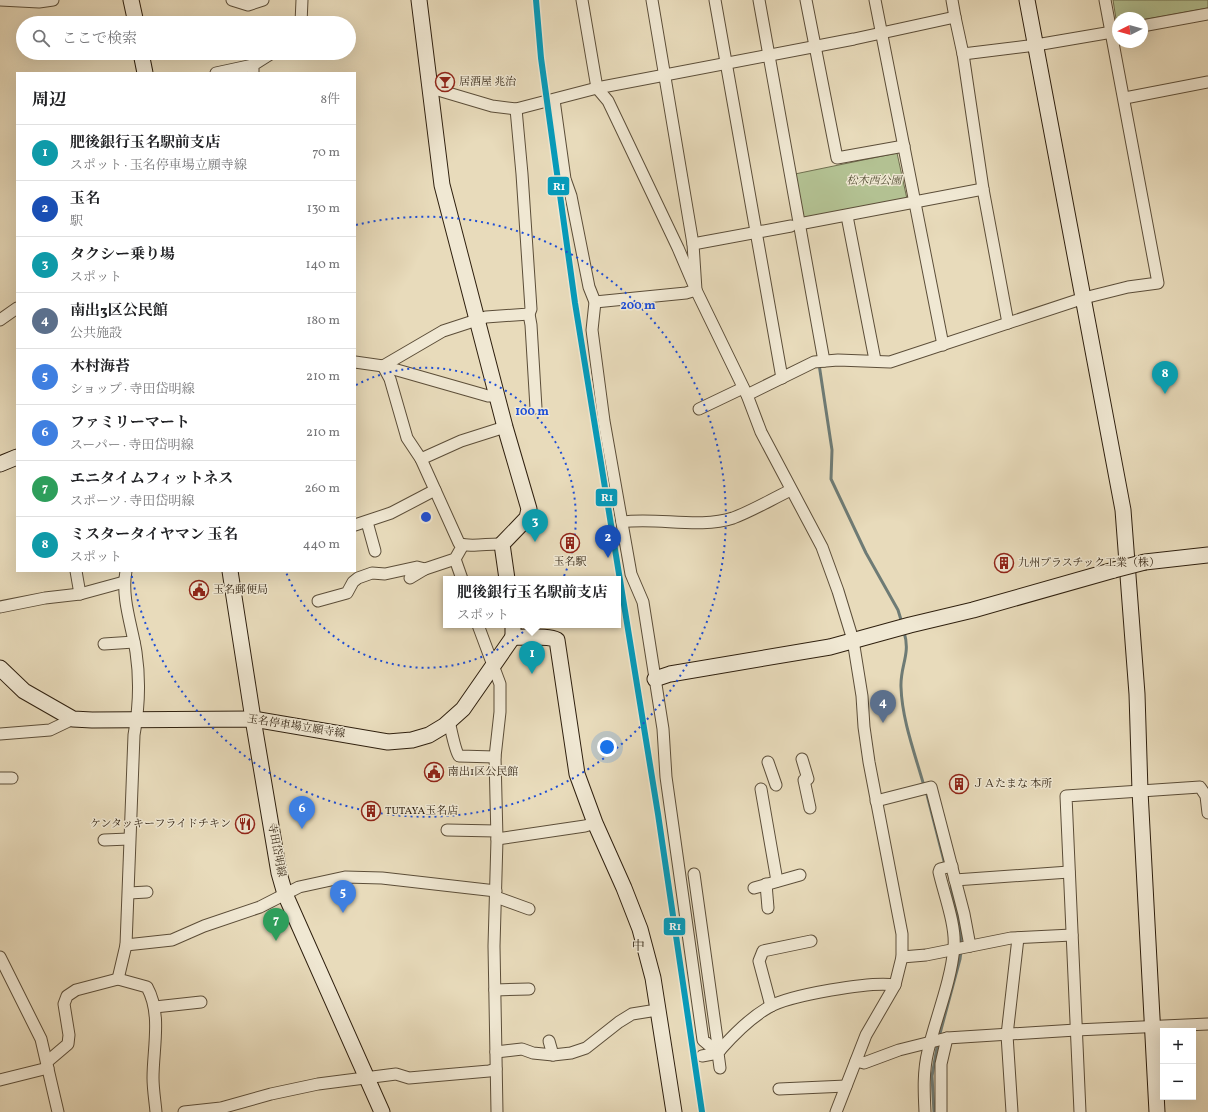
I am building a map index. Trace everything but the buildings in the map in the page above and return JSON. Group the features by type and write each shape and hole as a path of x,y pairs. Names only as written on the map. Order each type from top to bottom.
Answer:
{"street":[{"path":"0,0 39,2 53,0"},
{"path":"131,0 134,16"},
{"path":"237,1 252,4 263,0"},
{"path":"301,16 302,0"},
{"path":"419,0 440,174 505,428 529,509 527,518 502,544"},
{"path":"582,0 597,88 608,101 745,392 761,432 822,547 853,640 862,696 864,727 869,762 902,934 902,957 894,985 866,1036 836,1112"},
{"path":"652,0 693,244 696,290"},
{"path":"715,0 782,378"},
{"path":"759,0 764,56 820,361"},
{"path":"806,0 837,158 904,146"},
{"path":"875,0 943,345"},
{"path":"952,0 983,189 1008,323"},
{"path":"1027,0 1124,510 1137,694 1140,792 1157,1112"},
{"path":"1105,0 1112,22"},
{"path":"1148,25 1208,14"},
{"path":"430,91 438,90 492,106 516,109 597,88 664,74 881,34 955,17"},
{"path":"962,54 1036,45 1112,32"},
{"path":"699,409 782,378 820,361 875,360 890,362 1084,298 1128,287 1158,283 1118,48"},
{"path":"142,60 145,72"},
{"path":"225,72 253,69 264,60"},
{"path":"1125,98 1208,82"},
{"path":"554,100 565,179 571,196 589,287 595,302 592,330 598,388 631,574 643,602 663,729 666,777 703,1040 710,1046 719,1049"},
{"path":"516,109 531,302 529,314 536,408"},
{"path":"693,244 983,189"},
{"path":"847,216 875,360"},
{"path":"595,302 686,293 696,290"},
{"path":"0,320 16,309"},
{"path":"383,366 443,331 477,319 512,314 529,314"},
{"path":"356,362 383,366 488,396 497,396"},
{"path":"383,366 390,379 407,438 421,459 459,543 463,546 490,543 502,544"},
{"path":"421,459 461,441 505,428"},
{"path":"0,464 16,457"},
{"path":"356,525 391,512 435,490"},
{"path":"622,522 636,520 704,522 732,518 791,490"},
{"path":"367,522 375,551"},
{"path":"502,544 507,576"},
{"path":"410,578 425,569 456,559 463,546"},
{"path":"655,679 670,674 830,647 904,626 973,610 1145,562 1208,555"},
{"path":"456,559 461,576"},
{"path":"318,601 347,593 353,582 358,578 372,573 385,574 417,567 425,569"},
{"path":"76,572 80,594"},
{"name":"寺田岱明線","path":"230,572 279,874 285,894 382,1112"},
{"path":"0,607 45,598 80,594 125,576 136,653 137,682 129,839 129,893 126,945 118,979"},
{"path":"479,628 500,684 500,712 495,757 496,894 494,946 497,1112"},
{"path":"513,631 530,639 551,637 557,640 577,774 595,823 624,888 640,929 653,978 674,1112"},
{"name":"玉名停車場立願寺線","path":"0,668 24,691 73,719 253,719 388,742 412,740 429,735 449,722 463,708 513,631"},
{"path":"104,644 134,642"},
{"path":"0,734 50,730 73,719"},
{"path":"449,722 457,754 460,756 495,757"},
{"path":"802,759 810,808"},
{"path":"768,762 776,785"},
{"path":"0,778 12,778"},
{"path":"876,801 931,787 947,867 955,880 961,948 951,966 938,1040 941,1064 941,1112"},
{"path":"1080,1112 1066,796 1200,787 1206,796 1208,813"},
{"path":"761,789 772,883 768,908"},
{"path":"447,830 496,835 585,826 595,823"},
{"path":"104,840 129,839"},
{"path":"947,867 939,872 952,926 961,948"},
{"path":"955,880 1069,872"},
{"path":"694,874 719,1049 720,1068"},
{"path":"754,888 800,875"},
{"path":"126,945 172,940 204,926 260,907 299,887 345,877 382,878 496,894 529,909"},
{"path":"129,893 147,892"},
{"path":"902,957 1018,938 1072,936"},
{"path":"1012,1112 1008,1034 1018,938"},
{"path":"771,1006 759,961 763,952 811,941"},
{"path":"0,957 3,966 32,1019 41,1039 58,1112"},
{"path":"0,1080 48,1065 68,1044 69,1035 64,1004 67,996 76,990 118,979 147,987 155,1007 153,1080 156,1112"},
{"path":"702,1056 719,1049 750,1019 771,1006 823,992 876,984 894,985"},
{"path":"495,990 529,989"},
{"path":"155,1007 201,1002"},
{"path":"496,1052 522,1049 553,1055 571,1053 586,1048 632,1014 657,1010"},
{"path":"856,1061 864,1063 899,1050 938,1040 1008,1034 1208,1024"},
{"path":"925,1112 924,1085 927,1052 938,1040"},
{"path":"549,1041 553,1055"},
{"path":"184,1112 221,1108 271,1094 318,1084 396,1074 409,1078 489,1071 496,1069"},
{"path":"779,1089 846,1086"}],"green space":[{"path":"1113,0 1208,0 1208,8 1148,19 1148,12 1115,12"},
{"name":"松木西公園","path":"897,153 907,199 804,218 795,174"}],"waterway":[{"path":"819,364 832,450 831,479 866,553 898,610 902,623"},
{"path":"904,632 906,640 906,654 901,680 902,699 910,737 924,786"},
{"path":"926,791 945,865"},
{"path":"951,886 961,936 961,945"},
{"path":"939,1037 961,951"},
{"path":"934,1112 932,1076 938,1042"}],"transit line":[{"name":"R1","path":"536,0 541,58 575,303 619,576"},
{"name":"R1","path":"621,586 658,814 702,1112"}],"place":[{"name":"居酒屋 兆治","path":"445,82"},
{"name":"ミスタータイヤマン 玉名","path":"1165,394"},
{"name":"タクシー乗り場","path":"535,542"},
{"name":"玉名駅","path":"570,543"},
{"name":"玉名","path":"608,558"},
{"name":"九州プラスチック工業（株）","path":"1004,563"},
{"name":"玉名郵便局","path":"199,590"},
{"name":"肥後銀行玉名駅前支店","path":"532,674"},
{"name":"南出3区公民館","path":"883,723"},
{"name":"南出1区公民館","path":"434,772"},
{"name":"ＪＡたまな 本所","path":"959,784"},
{"name":"TUTAYA玉名店","path":"371,811"},
{"name":"ケンタッキーフライドチキン","path":"245,824"},
{"name":"ファミリーマート","path":"302,829"},
{"name":"木村海苔","path":"343,913"},
{"name":"エニタイムフィットネス","path":"276,941"}],"district":[{"name":"中","path":"638,947"}]}
